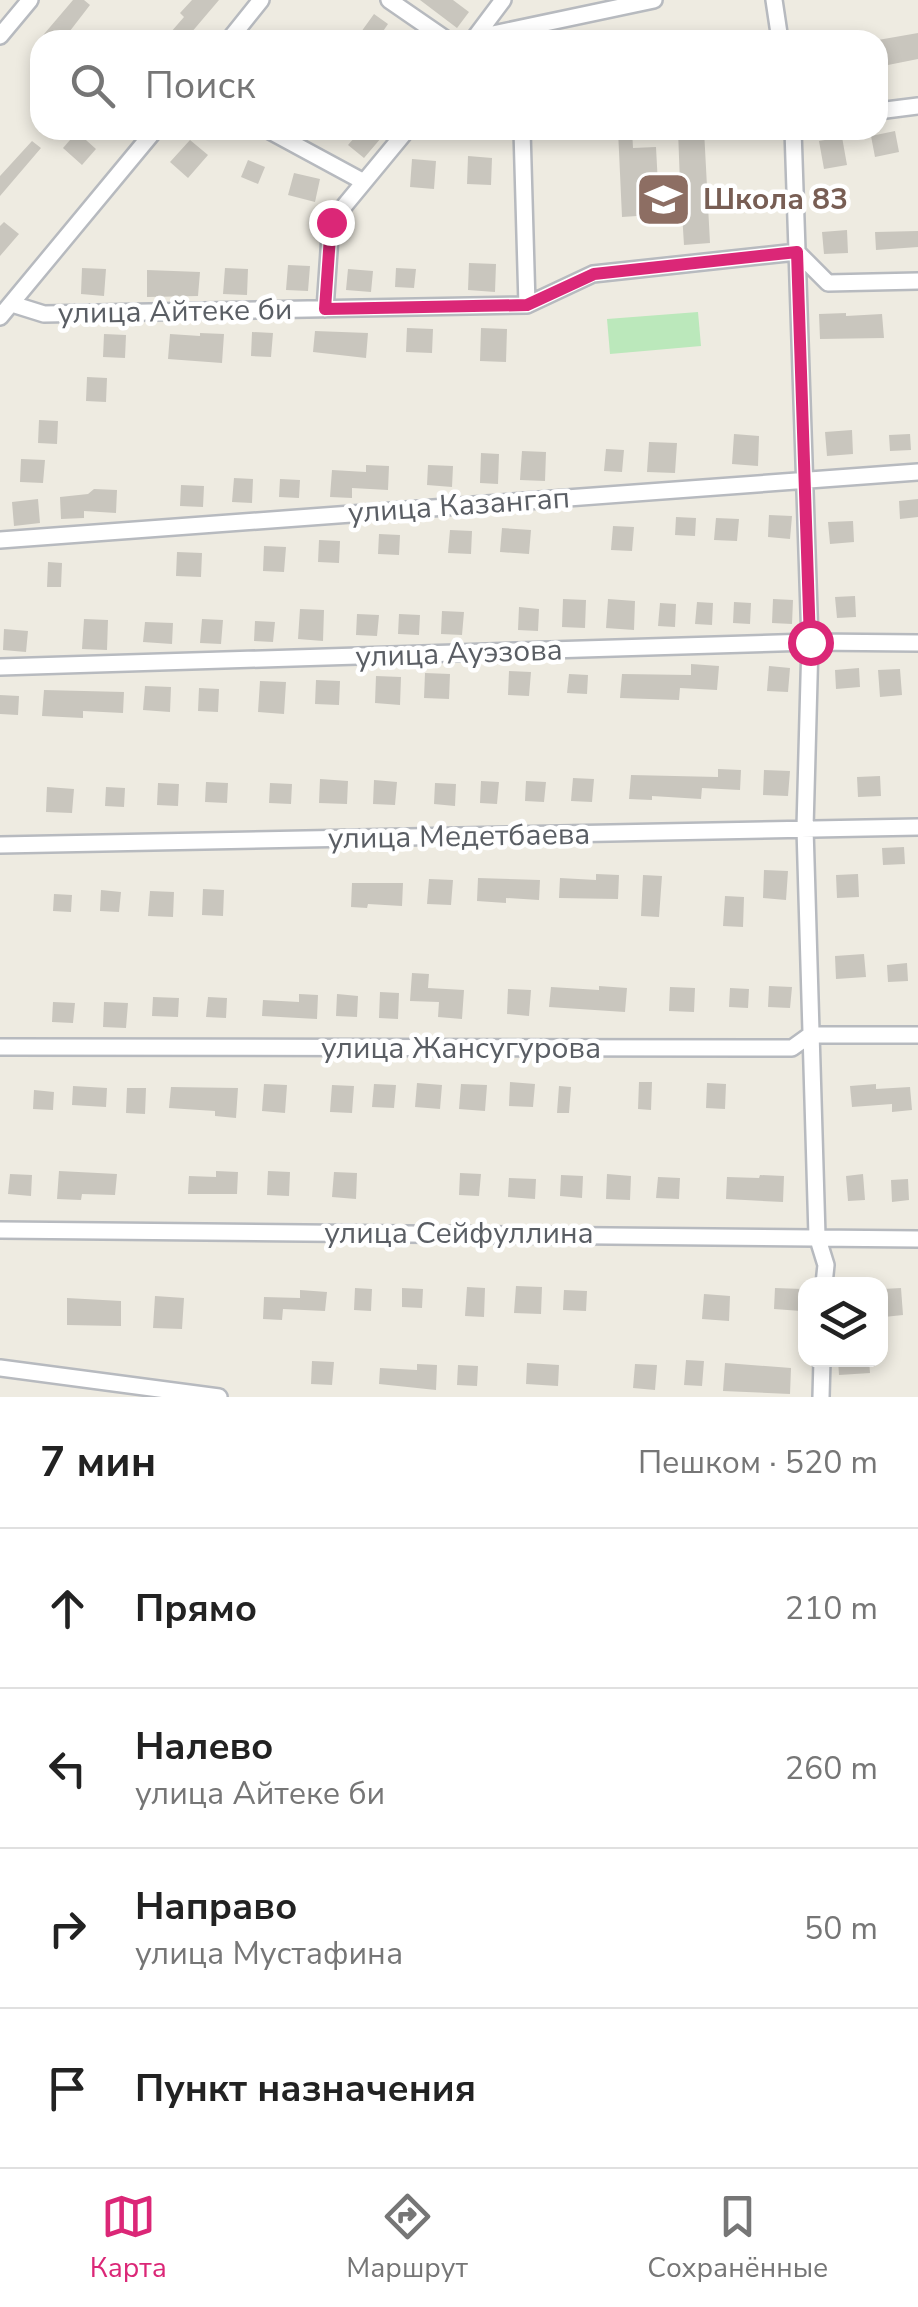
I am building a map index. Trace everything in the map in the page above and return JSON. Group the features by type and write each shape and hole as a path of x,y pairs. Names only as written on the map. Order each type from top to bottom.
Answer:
{"street":[{"path":"0,36 30,0"},
{"path":"236,30 262,0"},
{"path":"389,0 432,30"},
{"path":"480,30 503,0"},
{"path":"539,30 654,0"},
{"path":"774,0 778,30"},
{"path":"888,110 918,106"},
{"path":"0,317 147,140"},
{"path":"286,140 364,182"},
{"path":"325,309 331,222 399,140"},
{"path":"522,140 527,305"},
{"path":"792,140 810,642 805,828 810,1035 816,1236 826,1266 825,1277"},
{"path":"797,252 828,283 918,281"},
{"name":"улица Айтеке би","path":"12,304 44,314 527,305 594,274 797,252"},
{"name":"улица Казангап","path":"0,540 918,472"},
{"name":"улица Ауэзова","path":"0,667 810,642 918,643"},
{"name":"улица Медетбаева","path":"0,846 918,827"},
{"name":"улица Жансугурова","path":"0,1047 792,1048 810,1035 918,1036"},
{"name":"улица Сейфуллина","path":"0,1230 918,1239"},
{"path":"821,1397 822,1367"},
{"path":"0,1368 219,1397"}],"green space":[{"path":"698,312 701,346 610,354 607,319"}],"building":[{"path":"73,0 84,0 90,5 71,30 48,30"},
{"path":"192,0 219,0 194,30 173,30 184,17 180,13"},
{"path":"420,0 453,0 469,12 457,28"},
{"path":"374,14 388,24 384,30 362,30"},
{"path":"918,33 918,59 888,65 888,38"},
{"path":"895,131 899,152 875,157 872,140 888,140 888,132"},
{"path":"70,140 86,140 96,149 82,165 63,148"},
{"path":"190,140 208,155 188,178 170,162"},
{"path":"352,140 379,140 364,158 348,145"},
{"name":"Школа 83","path":"618,140 633,140 633,148 656,147 658,185 680,184 678,140 705,140 710,243 684,245 682,213 622,217"},
{"path":"843,140 847,165 824,169 819,141"},
{"path":"32,141 41,148 0,196 0,176"},
{"path":"468,156 492,158 491,185 467,184"},
{"path":"412,159 436,161 434,189 410,187"},
{"path":"248,160 265,167 258,184 241,177"},
{"path":"294,173 320,179 315,202 288,195"},
{"path":"4,222 19,234 0,256 0,226"},
{"path":"847,230 848,253 824,254 822,232"},
{"path":"918,231 918,247 876,250 875,232"},
{"path":"469,263 496,264 495,292 468,290"},
{"path":"288,265 310,266 308,291 286,290"},
{"path":"82,268 106,269 104,296 81,294"},
{"path":"225,268 248,269 247,295 223,294"},
{"path":"396,268 416,269 414,288 395,287"},
{"path":"348,269 373,271 371,292 346,290"},
{"path":"147,270 200,272 198,296 147,297"},
{"path":"819,314 882,314 884,338 820,339"},
{"path":"407,328 433,329 432,353 406,352"},
{"path":"481,328 507,329 506,362 480,361"},
{"path":"315,331 368,333 366,358 313,352"},
{"path":"252,332 273,333 271,357 251,356"},
{"path":"104,334 126,335 125,358 103,357"},
{"path":"170,334 224,334 222,363 168,359"},
{"path":"87,377 107,378 106,402 86,401"},
{"path":"39,420 58,421 57,444 38,443"},
{"path":"852,430 853,454 827,456 825,432"},
{"path":"734,434 759,436 758,466 732,464"},
{"path":"910,434 911,450 890,451 889,435"},
{"path":"649,442 677,443 675,473 647,472"},
{"path":"606,449 624,450 622,472 604,471"},
{"path":"522,451 546,452 545,481 520,480"},
{"path":"481,453 499,454 498,484 480,483"},
{"path":"21,459 45,460 43,483 20,482"},
{"path":"366,465 389,466 388,490 352,488 352,498 330,497 332,470 366,472"},
{"path":"428,465 453,466 452,487 427,485"},
{"path":"234,478 253,479 252,503 232,502"},
{"path":"280,479 300,480 299,498 279,497"},
{"path":"181,485 204,486 203,507 180,506"},
{"path":"94,489 117,490 116,513 84,511 84,518 61,519 60,497 88,494"},
{"path":"38,499 40,523 14,526 12,502"},
{"path":"918,499 918,517 900,519 899,501"},
{"path":"769,515 792,516 790,539 768,537"},
{"path":"676,517 696,518 695,536 675,535"},
{"path":"716,518 739,519 737,541 714,540"},
{"path":"853,521 854,542 830,544 828,522"},
{"path":"613,526 634,527 632,551 611,550"},
{"path":"502,528 531,530 529,554 500,552"},
{"path":"450,530 472,531 471,554 448,553"},
{"path":"379,534 400,535 399,555 378,554"},
{"path":"319,540 340,541 339,563 318,562"},
{"path":"264,546 286,547 284,572 263,571"},
{"path":"177,552 202,553 201,577 176,576"},
{"path":"48,562 62,563 61,587 47,587"},
{"path":"855,596 856,617 837,618 835,597"},
{"path":"563,599 586,600 585,628 562,627"},
{"path":"608,599 635,601 634,630 606,628"},
{"path":"773,599 793,600 792,624 772,623"},
{"path":"697,602 713,603 712,625 695,624"},
{"path":"734,602 751,603 750,624 733,623"},
{"path":"660,603 676,604 675,627 658,626"},
{"path":"519,607 539,609 538,631 518,630"},
{"path":"300,609 324,610 323,641 298,639"},
{"path":"442,611 464,612 462,635 441,634"},
{"path":"357,614 379,615 377,636 356,635"},
{"path":"399,614 420,615 419,635 398,634"},
{"path":"84,619 108,620 107,650 82,649"},
{"path":"202,619 223,620 221,644 200,643"},
{"path":"255,621 275,622 273,642 254,641"},
{"path":"145,622 173,623 172,644 143,642"},
{"path":"4,629 28,631 26,652 3,650"},
{"path":"691,664 719,666 717,690 680,688 679,700 620,698 622,674 691,675"},
{"path":"769,666 790,668 788,692 767,691"},
{"path":"859,668 860,687 836,689 835,670"},
{"path":"900,669 902,695 880,697 878,670"},
{"path":"509,671 531,672 529,696 508,695"},
{"path":"425,673 450,674 449,699 424,698"},
{"path":"569,674 588,675 587,694 567,693"},
{"path":"376,676 401,677 400,705 375,703"},
{"path":"316,680 340,681 339,705 315,704"},
{"path":"260,681 286,682 284,714 258,712"},
{"path":"145,686 171,687 170,712 143,710"},
{"path":"199,688 219,689 218,712 198,711"},
{"path":"44,690 124,692 123,713 83,711 83,718 42,716"},
{"path":"0,695 19,696 18,715 0,714"},
{"path":"718,769 741,770 740,790 702,788 701,799 629,799 631,775 718,777"},
{"path":"764,770 790,771 788,796 763,795"},
{"path":"880,776 881,796 858,797 857,777"},
{"path":"573,778 594,779 592,802 571,801"},
{"path":"320,779 348,781 347,804 319,803"},
{"path":"374,780 397,782 395,805 373,804"},
{"path":"481,781 499,782 497,804 480,803"},
{"path":"526,781 546,782 544,802 525,801"},
{"path":"206,782 228,783 227,803 205,802"},
{"path":"158,783 179,784 178,806 157,805"},
{"path":"270,783 292,784 291,804 269,803"},
{"path":"435,783 456,784 455,806 434,804"},
{"path":"47,787 74,789 72,813 46,812"},
{"path":"106,787 125,788 124,807 105,806"},
{"path":"904,847 905,864 883,865 882,848"},
{"path":"764,870 788,871 786,900 763,898"},
{"path":"596,874 619,875 618,899 559,898 560,878 596,880"},
{"path":"858,874 859,897 837,898 836,875"},
{"path":"643,875 662,876 659,917 641,916"},
{"path":"478,878 540,880 539,900 477,901"},
{"path":"429,879 453,880 451,905 427,904"},
{"path":"352,883 403,883 402,906 351,907"},
{"path":"203,889 224,890 223,916 202,915"},
{"path":"101,890 121,892 119,912 100,911"},
{"path":"150,891 174,892 173,917 148,916"},
{"path":"54,894 72,895 71,912 53,911"},
{"path":"725,896 744,897 743,927 723,926"},
{"path":"864,954 866,977 836,979 835,956"},
{"path":"907,963 908,981 888,982 887,965"},
{"path":"412,973 429,974 428,988 464,990 462,1019 438,1017 439,1002 410,1001"},
{"path":"599,986 627,988 625,1012 549,1007 551,987 599,990"},
{"path":"769,986 792,987 790,1008 768,1007"},
{"path":"670,987 695,988 694,1012 669,1011"},
{"path":"730,988 749,989 748,1008 729,1007"},
{"path":"508,989 531,990 529,1016 507,1014"},
{"path":"380,992 399,993 398,1019 379,1018"},
{"path":"299,994 318,995 317,1019 262,1016 263,1000 299,1002"},
{"path":"337,994 358,996 357,1017 336,1016"},
{"path":"153,997 179,998 178,1017 152,1016"},
{"path":"208,997 227,998 226,1018 206,1017"},
{"path":"53,1002 75,1003 73,1023 52,1022"},
{"path":"104,1002 128,1003 126,1028 103,1027"},
{"path":"510,1082 535,1084 533,1107 509,1106"},
{"path":"639,1082 652,1082 651,1110 638,1109"},
{"path":"417,1083 442,1085 440,1109 415,1107"},
{"path":"707,1083 726,1084 725,1109 706,1108"},
{"path":"264,1084 287,1085 285,1113 262,1111"},
{"path":"374,1084 396,1085 394,1108 372,1107"},
{"path":"461,1084 487,1085 485,1111 459,1109"},
{"path":"876,1084 876,1089 910,1087 912,1110 892,1112 892,1104 852,1107 850,1086"},
{"path":"332,1085 354,1086 352,1113 330,1112"},
{"path":"73,1086 107,1088 106,1107 72,1105"},
{"path":"559,1086 571,1087 569,1113 557,1113"},
{"path":"171,1087 238,1088 236,1118 215,1116 215,1111 169,1108"},
{"path":"127,1088 146,1088 145,1114 126,1113"},
{"path":"34,1090 54,1092 53,1110 33,1109"},
{"path":"59,1171 117,1174 115,1195 82,1194 81,1200 57,1199"},
{"path":"216,1171 238,1172 237,1194 188,1194 189,1176 216,1177"},
{"path":"268,1171 290,1172 289,1196 267,1195"},
{"path":"334,1172 357,1173 356,1199 332,1197"},
{"path":"460,1173 481,1174 479,1196 459,1195"},
{"path":"10,1174 32,1175 31,1196 8,1194"},
{"path":"607,1174 631,1176 630,1200 606,1199"},
{"path":"863,1174 865,1200 848,1201 846,1176"},
{"path":"561,1175 583,1176 582,1198 560,1196"},
{"path":"784,1176 783,1202 726,1199 727,1177"},
{"path":"658,1177 680,1178 679,1199 656,1198"},
{"path":"509,1178 536,1179 535,1199 508,1197"},
{"path":"908,1179 909,1200 892,1202 891,1180"},
{"path":"516,1286 542,1287 541,1314 514,1313"},
{"path":"467,1287 485,1288 484,1317 465,1316"},
{"path":"355,1288 372,1289 371,1311 354,1310"},
{"path":"402,1288 423,1289 422,1308 402,1307"},
{"path":"775,1288 798,1289 798,1311 774,1309"},
{"path":"901,1288 903,1315 888,1317 888,1289"},
{"path":"300,1290 327,1292 325,1311 283,1309 282,1320 263,1319 264,1297 300,1298"},
{"path":"564,1290 587,1291 586,1311 563,1310"},
{"path":"704,1294 730,1296 729,1321 702,1319"},
{"path":"155,1296 184,1298 182,1329 153,1328"},
{"path":"67,1298 121,1301 121,1326 67,1325"},
{"path":"686,1360 704,1361 702,1386 684,1385"},
{"path":"312,1361 334,1362 332,1385 311,1384"},
{"path":"527,1363 559,1365 558,1386 526,1384"},
{"path":"725,1363 791,1368 790,1394 723,1391"},
{"path":"417,1364 437,1365 436,1390 379,1384 380,1368 417,1370"},
{"path":"635,1364 657,1365 655,1390 633,1388"},
{"path":"458,1365 478,1366 477,1386 457,1385"},
{"path":"838,1367 870,1367 870,1373 839,1375"}],"place":[{"name":"Школа 83","path":"664,199"}],"route":[{"path":"331,222 325,309 527,305 594,274 797,252 810,642"}]}
